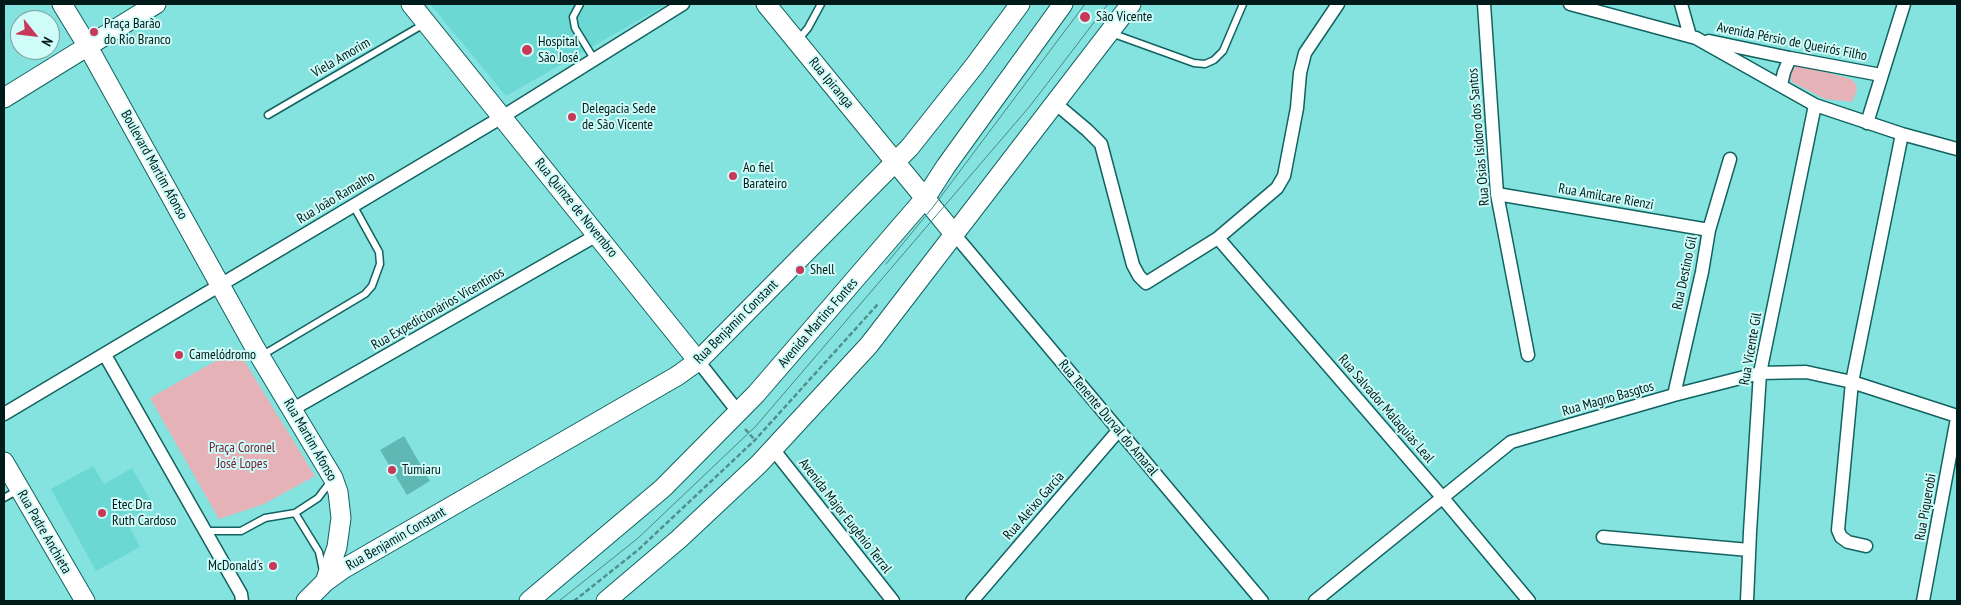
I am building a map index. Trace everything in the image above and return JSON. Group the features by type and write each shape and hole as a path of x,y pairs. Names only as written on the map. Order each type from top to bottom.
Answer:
{"main road":[{"path":"62,4 87,45"},
{"path":"4,98 156,4"},
{"name":"Rua Quinze de Novembro","path":"411,4 698,361"},
{"name":"Rua Ipiranga","path":"766,4 896,162"},
{"name":"Rua Benjamin Constant","path":"325,582 343,569 677,376 698,361 896,162 975,65 1020,4"},
{"name":"Avenida Martins Fontes","path":"529,601 640,509 739,419 926,197 946,166 1063,4"},
{"path":"606,601 680,539 766,447 869,345 1131,4"},
{"name":"Boulevard Martim Afonso","path":"87,45 221,286"},
{"path":"896,162 955,234"},
{"name":"Rua Martim Afonso","path":"221,286 260,356 333,478 338,492 340,518 337,546 325,582 306,601"},
{"name":"Rua Padre Anchieta","path":"4,462 12,494 85,601"}],"street":[{"name":"Rua João Ramalho","path":"4,414 502,117 683,4"},
{"path":"1055,103 1101,144 1133,265 1139,276 1146,283 1218,238 1278,188 1284,176 1297,108 1300,73 1305,53 1338,4"},
{"name":"Rua Osias Isidoro dos Santos","path":"1484,4 1497,194 1528,355"},
{"name":"Avenida Pérsio de Queirós Filho","path":"1570,4 1693,37 1881,75"},
{"path":"1681,4 1693,37"},
{"path":"1867,123 1904,4"},
{"name":"Avenida Pérsio de Queirós Filho","path":"1693,37 1815,105 1902,134 1957,149"},
{"path":"1781,86 1790,58"},
{"name":"Rua Vicente Gil","path":"1748,601 1749,550 1760,373 1815,105"},
{"path":"1866,546 1848,542 1841,537 1838,530 1852,382 1902,134"},
{"name":"Rua Destino Gil","path":"1674,395 1702,272 1709,230 1730,159"},
{"name":"Rua Amilcare Rienzi","path":"1497,194 1709,230"},
{"name":"Rua Tenente Durval do Amaral","path":"955,234 1262,601"},
{"name":"Rua Expedicionários Vicentinos","path":"292,409 598,235"},
{"name":"Rua Salvador Malaquias Leal","path":"1218,238 1530,601"},
{"path":"105,355 243,599"},
{"name":"Rua Quinze de Novembro","path":"698,361 739,419"},
{"name":"Rua Magno Basgtos","path":"1315,601 1511,442 1674,395 1760,373 1806,372 1852,382 1957,417"},
{"name":"Rua Piquerobi","path":"1923,601 1957,417"},
{"name":"Rua Aleixo Garcia","path":"972,601 1118,431"},
{"name":"Avenida Major Eugênio Terral","path":"766,447 893,601"},
{"path":"1604,537 1749,550"}],"lane":[{"path":"580,4 573,17 575,28 594,59"},
{"path":"797,42 808,28 821,4"},
{"path":"1109,33 1194,63 1205,64 1214,60 1223,51 1243,4"},
{"name":"Viela Amorim","path":"268,115 426,22"},
{"path":"260,356 365,294 372,286 380,264 379,252 353,205"},
{"path":"206,531 241,531 265,518 295,513 318,498 333,478"},
{"path":"295,513 319,552 325,582"}],"path":[{"path":"574,601 638,550 755,440 882,299"},
{"path":"739,419 755,440 766,447"}],"shaded area":[{"name":"Hospital São José","path":"430,4 667,4 506,96"},
{"path":"404,436 430,481 407,495 380,450"},
{"name":"Etec Dra Ruth Cardoso","path":"93,466 104,484 132,468 153,505 126,520 140,547 96,571 51,489"}],"green space":[{"path":"1796,64 1851,79 1856,84 1857,91 1852,102 1825,99 1792,82 1789,76"},
{"name":"Praça Coronel José Lopes","path":"237,349 315,476 264,504 219,519 150,398"}],"tram line":[{"path":"886,264 933,207 1085,4"},
{"path":"559,601 637,539 756,426 1030,106 1108,4"}],"place":[{"name":"São Vicente","path":"1085,17"},
{"name":"Praça Barão do Rio Branco","path":"94,32"},
{"name":"Hospital São José","path":"527,50"},
{"name":"Delegacia Sede de São Vicente","path":"572,117"},
{"name":"Ao fiel Barateiro","path":"733,176"},
{"name":"Shell","path":"800,270"},
{"name":"Camelódromo","path":"179,355"},
{"name":"Tumiaru","path":"392,470"},
{"name":"Etec Dra Ruth Cardoso","path":"102,513"},
{"name":"McDonald's","path":"273,566"}]}
